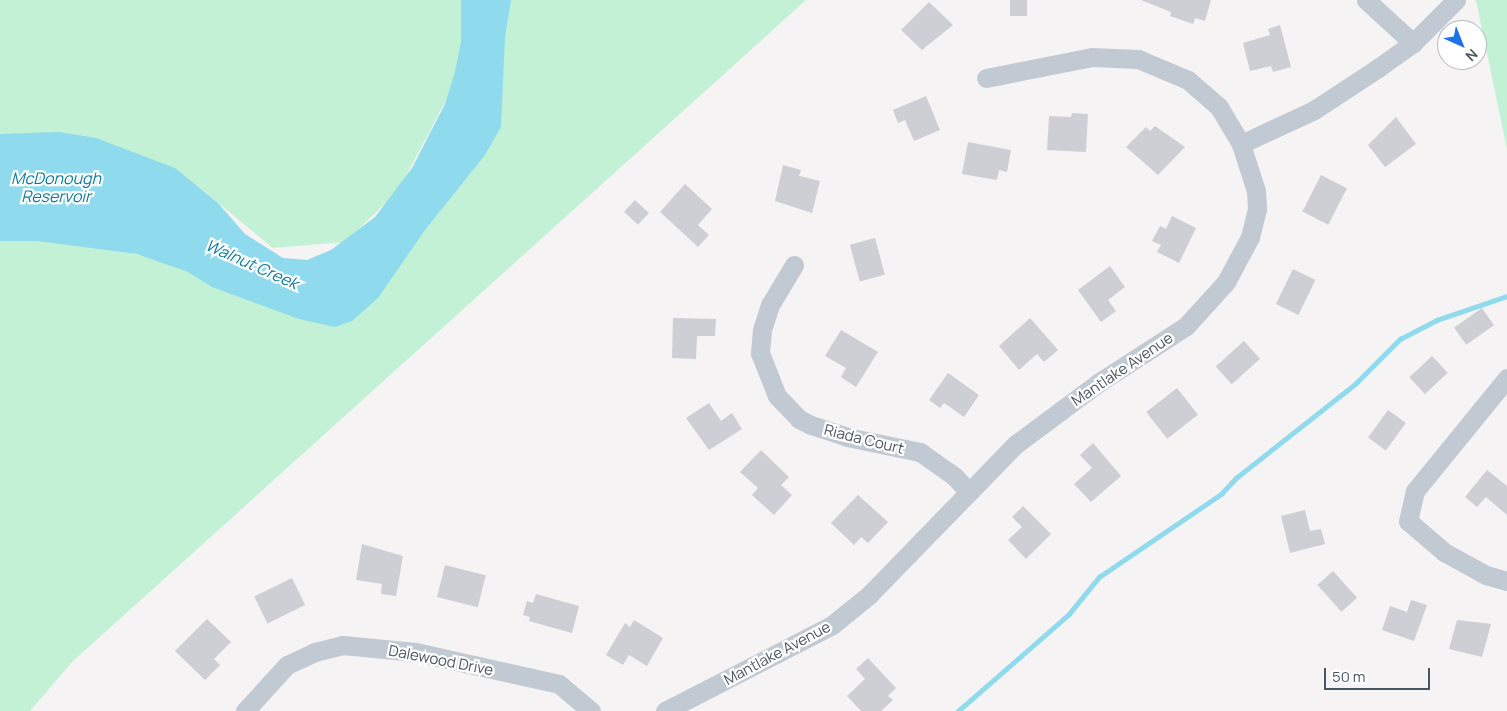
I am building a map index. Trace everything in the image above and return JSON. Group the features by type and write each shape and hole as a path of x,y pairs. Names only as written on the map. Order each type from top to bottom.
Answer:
{"street":[{"path":"1366,0 1413,43"},
{"path":"1241,144 1314,110 1413,43 1456,0"},
{"name":"Mantlake Avenue","path":"665,711 832,625 869,595 1016,444 1098,383 1186,326 1226,282 1250,237 1257,209 1241,144 1219,107 1188,80 1138,59 1092,57 986,78"},
{"name":"Riada Court","path":"794,265 770,305 762,330 760,353 777,396 799,418 811,425 847,437 920,452 954,476 969,492"},
{"path":"1507,378 1414,491 1408,521 1444,552 1486,575 1507,581"},
{"name":"Dalewood Drive","path":"244,711 287,665 315,652 343,645 416,652 559,684 590,711"}],"green space":[{"path":"0,0 468,0 453,87 398,191 345,242 273,248 200,188 0,158"},
{"path":"509,0 806,0 72,662 30,711 0,711 0,228 166,260 337,302"},
{"path":"1507,0 1507,149 1487,54 1487,20 1480,20 1476,1"}],"water":[{"name":"McDonough Reservoir","path":"461,0 511,0 505,37 501,127 485,155 425,230 378,298 352,321 335,327 299,319 212,287 188,272 137,254 37,241 0,241 0,134 59,132 96,138 175,168 218,203 245,234 283,258 307,260 331,250 375,217 412,168 445,104 455,72 461,41"}],"building":[{"path":"1010,0 1027,0 1027,16 1010,16"},
{"path":"1141,0 1211,0 1205,21 1195,18 1193,24 1170,16 1171,12"},
{"path":"929,2 953,25 922,50 901,30"},
{"path":"1280,25 1291,67 1273,72 1271,66 1250,71 1243,43 1270,35 1268,29"},
{"path":"926,96 940,130 914,141 905,120 898,123 893,110"},
{"path":"1072,113 1088,114 1086,152 1047,150 1049,116 1071,117"},
{"path":"1396,117 1416,144 1385,167 1368,145"},
{"path":"1155,126 1185,147 1158,175 1126,147 1146,127 1150,131"},
{"path":"968,142 1011,150 1007,172 999,170 997,180 962,174"},
{"path":"783,165 801,170 799,176 820,181 812,213 775,201"},
{"path":"1321,175 1347,188 1328,225 1302,212"},
{"path":"685,184 712,209 698,225 709,235 698,247 660,212"},
{"path":"635,200 649,213 638,225 624,212"},
{"path":"1172,216 1196,228 1179,263 1157,252 1161,245 1152,241 1160,226 1166,229"},
{"path":"875,238 885,275 860,281 850,245"},
{"path":"1110,266 1125,287 1108,300 1116,311 1101,322 1078,290"},
{"path":"1293,269 1315,280 1298,315 1276,304"},
{"path":"1482,308 1494,325 1466,345 1454,328"},
{"path":"673,318 716,319 715,336 697,336 696,359 672,358"},
{"path":"1030,318 1058,350 1044,362 1037,354 1019,370 999,346"},
{"path":"841,330 878,352 856,387 841,377 846,368 825,356"},
{"path":"1244,341 1260,359 1232,384 1216,366"},
{"path":"1432,356 1448,373 1425,394 1409,377"},
{"path":"948,373 979,395 964,417 944,403 940,408 929,400"},
{"path":"1177,388 1198,415 1167,439 1146,412"},
{"path":"709,403 721,421 732,413 742,429 709,450 686,418"},
{"path":"1388,410 1406,423 1386,450 1368,438"},
{"path":"1093,443 1121,476 1091,502 1074,484 1092,468 1080,455"},
{"path":"761,450 789,477 781,485 792,495 774,515 752,495 758,488 740,472"},
{"path":"1487,470 1507,486 1507,515 1486,497 1477,507 1465,497"},
{"path":"858,495 888,522 868,543 861,537 854,545 831,523"},
{"path":"1023,506 1051,534 1026,559 1008,540 1022,527 1012,517"},
{"path":"1305,510 1310,531 1321,529 1325,544 1290,553 1281,516"},
{"path":"362,544 403,556 396,596 381,594 382,584 356,580"},
{"path":"445,565 486,575 478,607 437,597"},
{"path":"1333,571 1357,598 1341,612 1317,585"},
{"path":"292,578 305,605 267,623 254,596"},
{"path":"536,594 579,606 572,633 529,621 530,617 523,615 527,601 533,603"},
{"path":"1411,600 1427,605 1414,641 1382,630 1390,606 1407,612"},
{"path":"207,619 231,642 214,659 220,665 205,680 175,651"},
{"path":"634,620 663,638 647,666 629,655 623,665 606,655 625,623 630,627"},
{"path":"1457,620 1491,624 1482,657 1449,649"},
{"path":"868,658 896,688 888,696 893,700 881,711 861,711 847,696 865,679 856,669"}],"waterway":[{"path":"958,711 1069,614 1099,577 1221,494 1236,478 1355,384 1400,339 1437,320 1507,296"}],"water label":[{"name":"Walnut Creek","path":"252,264"}]}
